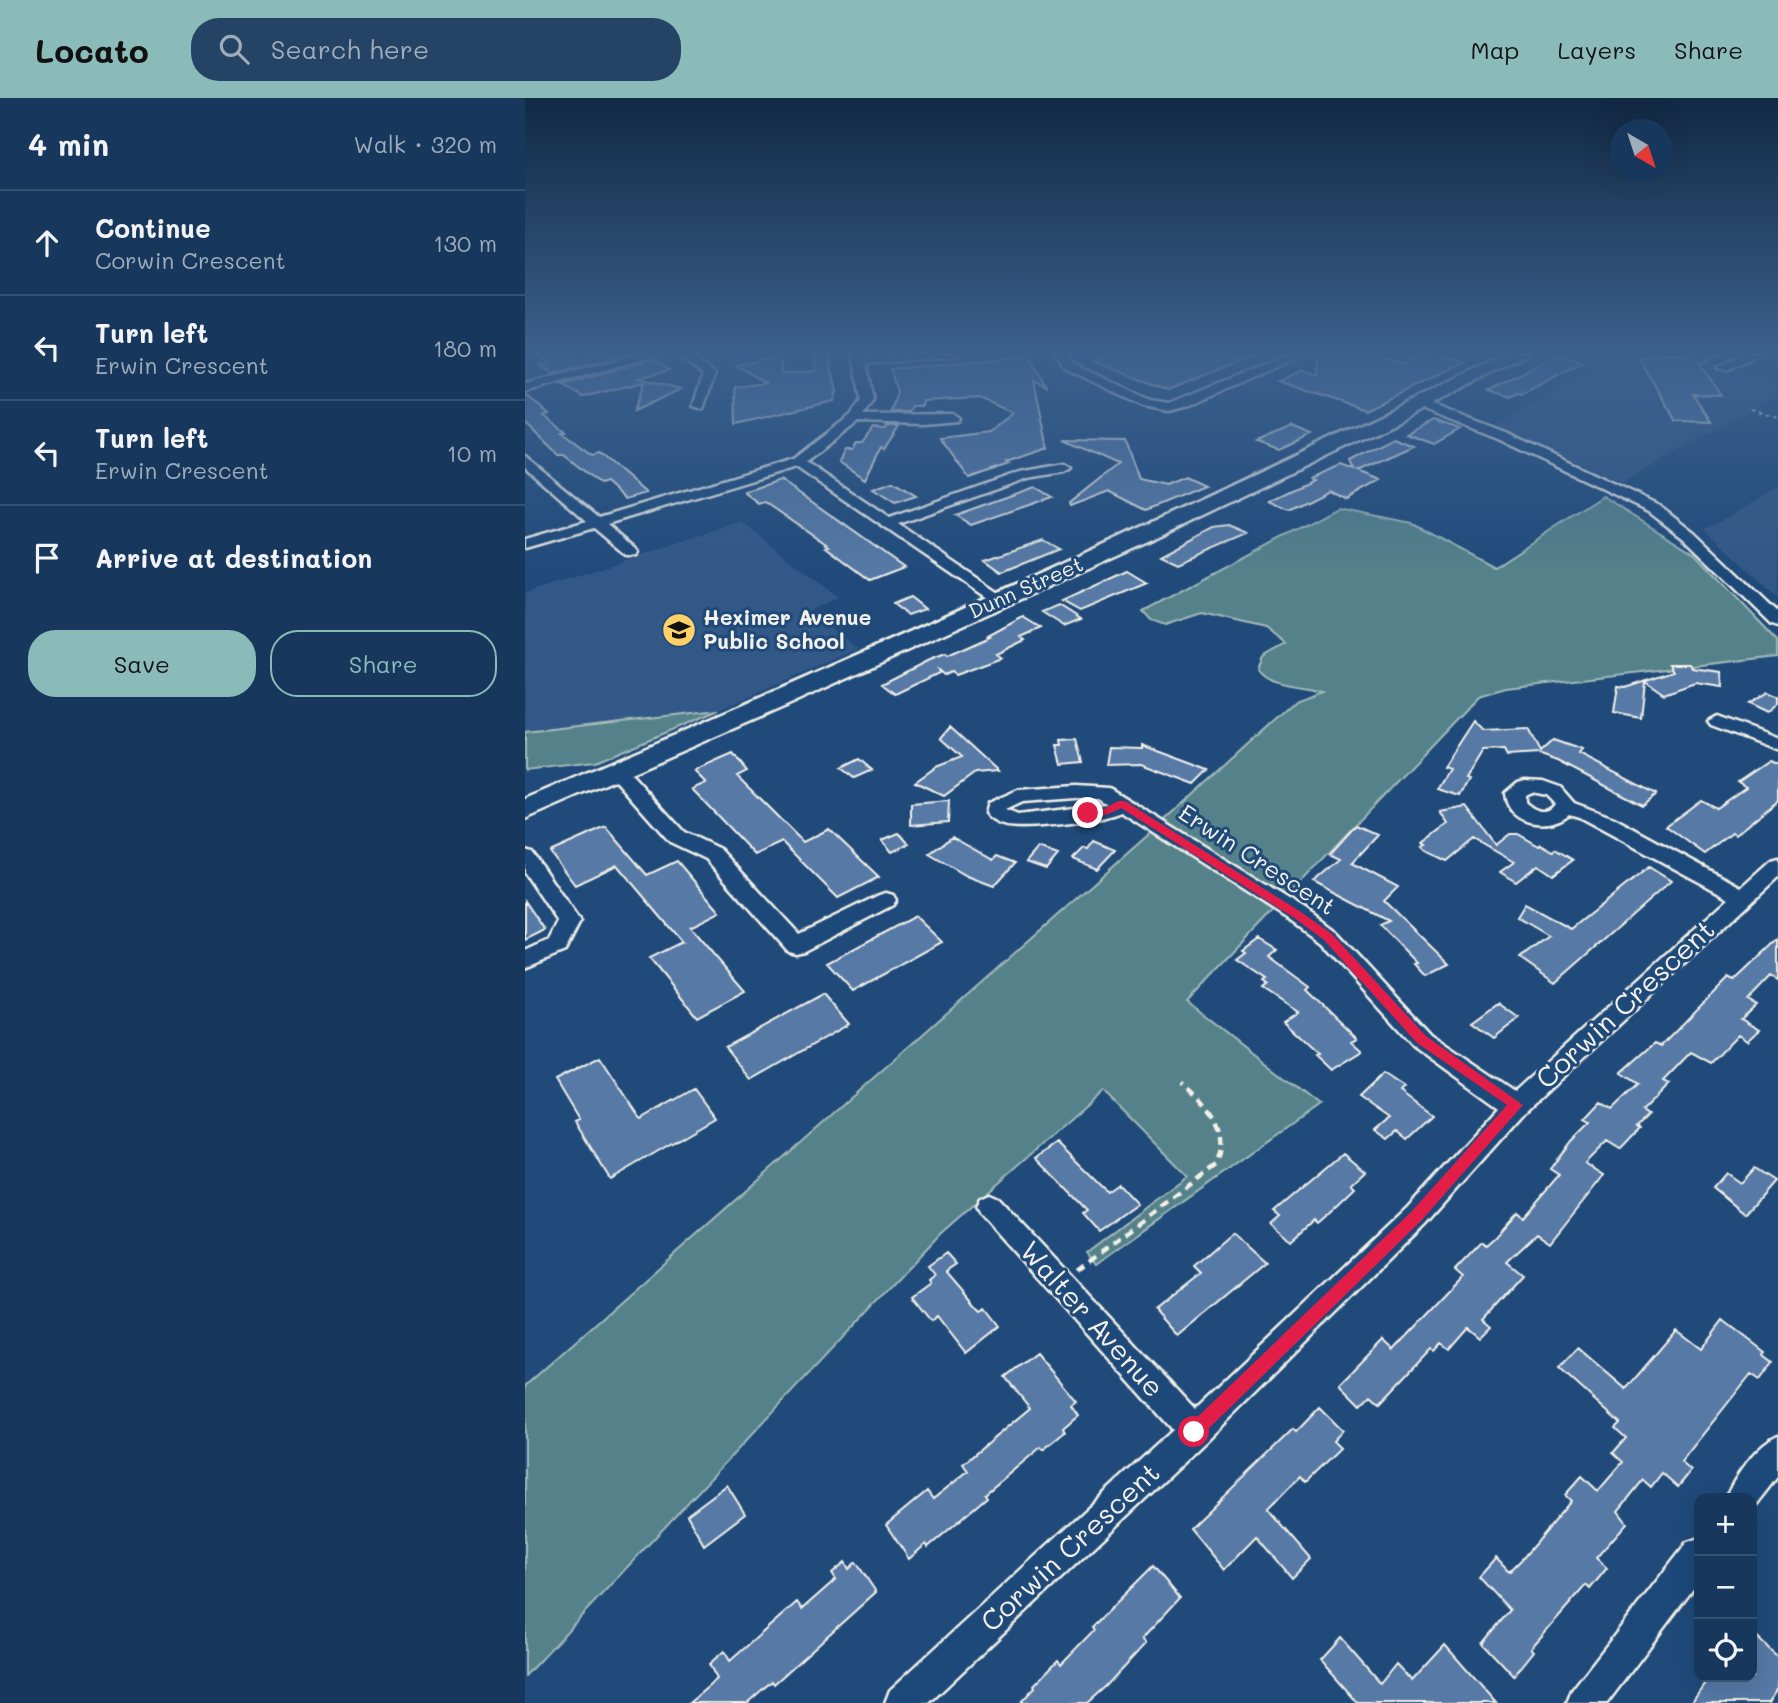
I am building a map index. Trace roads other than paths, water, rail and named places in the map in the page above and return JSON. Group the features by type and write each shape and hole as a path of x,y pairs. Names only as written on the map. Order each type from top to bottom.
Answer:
{"street":[{"path":"525,544 798,462 842,428"},
{"name":"Dunn Street","path":"525,810 1000,600 1369,428"},
{"path":"1481,428 1654,508 1689,535 1778,621"},
{"path":"525,460 632,552"},
{"path":"798,462 1000,600"},
{"path":"888,523 1025,475 1064,468"},
{"path":"1717,721 1778,745"},
{"path":"617,770 677,837 713,854 796,945 886,900"},
{"name":"Erwin Crescent","path":"1122,804 1106,812 1018,821 1006,820 995,813 995,807 1018,796 1102,792 1122,804 1297,914 1328,937 1422,1040 1516,1105"},
{"path":"1564,807 1607,821 1742,897"},
{"path":"525,856 569,922 557,945 525,960"},
{"name":"Corwin Crescent","path":"903,1703 1194,1432 1416,1216 1516,1105 1778,864"},
{"name":"Walter Avenue","path":"989,1206 1194,1432"},
{"path":"1746,1493 1778,1452"},
{"path":"1585,1703 1697,1556"}],"place":[{"name":"Heximer Avenue Public School","path":"679,630"}]}
